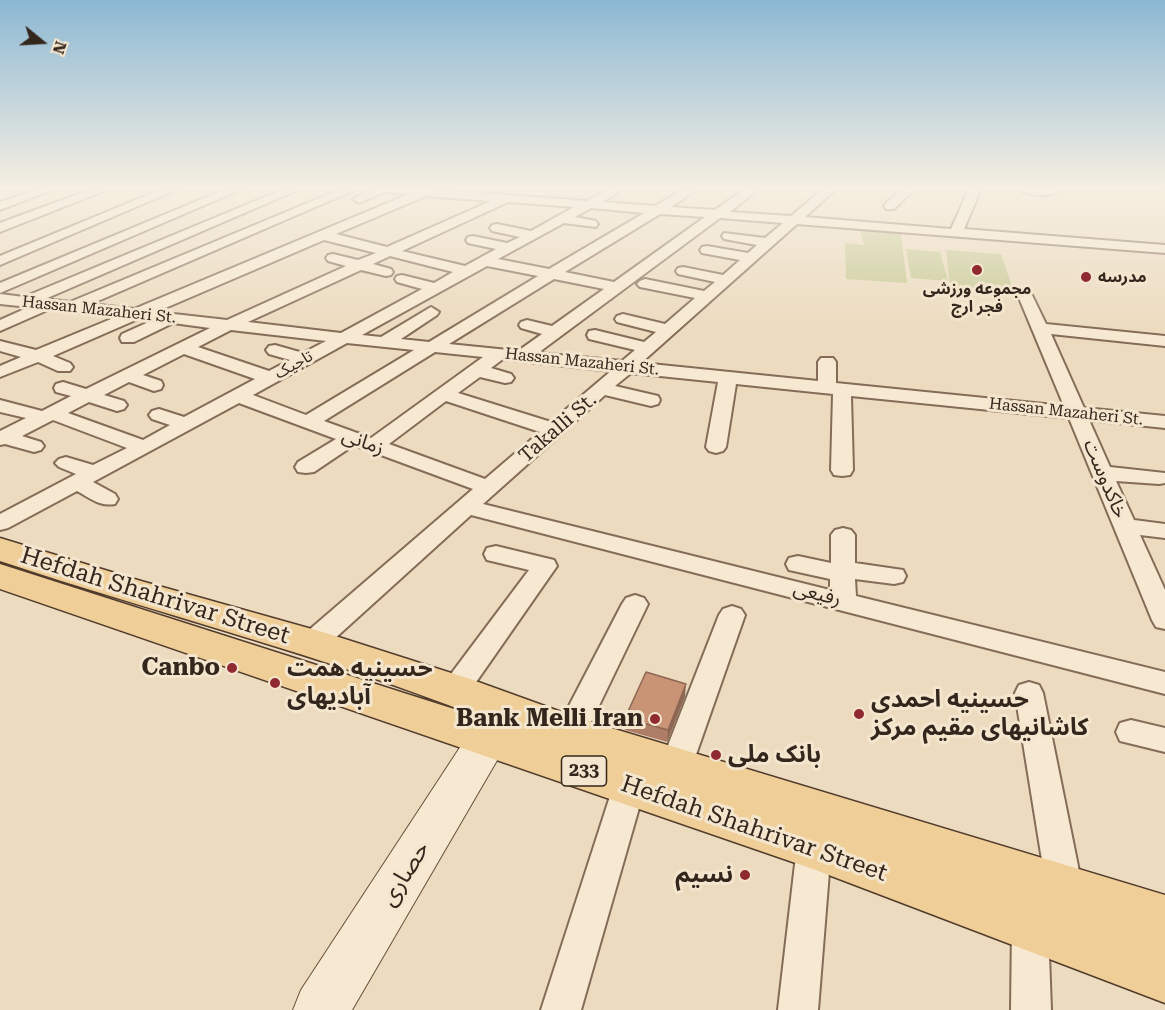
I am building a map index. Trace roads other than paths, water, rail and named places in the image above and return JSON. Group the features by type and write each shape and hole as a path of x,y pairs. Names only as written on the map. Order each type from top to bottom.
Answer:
{"main road":[{"name":"Hefdah Shahrivar Street","path":"0,549 130,591 312,644 455,690 570,734 1165,921"},
{"name":"Hefdah Shahrivar Street","path":"0,576 814,847 1165,975"},
{"name":"حصاری","path":"321,1010 489,738"}],"street":[{"path":"0,288 45,242 60,236"},
{"path":"0,261 26,261 101,236"},
{"path":"26,302 182,236"},
{"path":"73,307 237,236"},
{"path":"0,372 319,236"},
{"path":"326,236 388,252 465,279"},
{"path":"396,236 414,240"},
{"path":"335,281 359,265 414,240 429,236"},
{"name":"تاجیک","path":"0,523 416,299 434,297 465,279 484,261 531,236"},
{"path":"308,422 349,390 394,363 429,356 520,293 616,236"},
{"path":"522,356 687,236"},
{"name":"Takalli St.","path":"312,644 747,262 768,236"},
{"path":"997,236 1165,249"},
{"path":"16,237 45,242"},
{"path":"473,240 530,254"},
{"path":"604,243 623,247"},
{"path":"188,244 210,249"},
{"path":"0,250 26,261"},
{"path":"704,254 747,262"},
{"path":"551,257 589,266"},
{"path":"333,258 386,272"},
{"path":"267,259 290,265"},
{"path":"484,261 616,287"},
{"path":"305,271 335,281"},
{"path":"680,273 719,287"},
{"path":"394,363 434,297 402,279"},
{"path":"2,438 231,324 317,284 335,281 364,282"},
{"path":"645,284 719,287"},
{"path":"272,285 299,292"},
{"path":"500,288 520,293"},
{"path":"182,295 208,303"},
{"path":"577,297 596,302"},
{"name":"Hassan Mazaheri St.","path":"0,300 173,317 344,338 394,363 429,356 495,353 1165,422"},
{"path":"239,300 266,308"},
{"name":"خاکدوست","path":"1028,302 1165,620"},
{"path":"0,326 49,304"},
{"path":"160,359 131,345 173,317"},
{"path":"623,319 670,330"},
{"path":"1040,328 1165,341"},
{"path":"245,341 268,329"},
{"path":"373,446 528,330 555,332"},
{"path":"495,353 505,335"},
{"path":"595,335 648,348"},
{"path":"79,339 104,348"},
{"path":"0,346 38,356 64,367"},
{"path":"183,348 271,378"},
{"path":"275,350 305,359"},
{"path":"827,362 835,388 842,470"},
{"path":"99,370 154,385"},
{"path":"476,370 505,378"},
{"path":"716,447 728,377"},
{"path":"63,388 117,405"},
{"path":"602,389 651,400"},
{"path":"443,394 555,430"},
{"name":"زمانی","path":"237,396 490,488"},
{"path":"0,406 48,415 144,447"},
{"path":"159,415 186,424"},
{"path":"2,438 34,446"},
{"path":"306,467 351,438"},
{"path":"66,463 86,478 107,499"},
{"path":"1102,473 1159,478"},
{"name":"رفیعی","path":"468,507 1165,683"},
{"path":"1125,526 1165,531"},
{"path":"843,535 843,601"},
{"path":"455,690 545,566 496,554"},
{"path":"798,564 894,576"},
{"path":"570,734 635,604"},
{"path":"676,766 732,615"},
{"path":"1029,693 1065,891"},
{"path":"1131,732 1165,740"},
{"path":"561,1010 629,787"},
{"path":"798,1010 814,847"},
{"path":"1030,927 1031,1010"}],"place":[{"name":"مجموعه ورزشی فجر ارج","path":"977,270"},
{"name":"مدرسه","path":"1086,277"},
{"name":"Canbo","path":"232,668"},
{"name":"حسینیه همت آبادیهای","path":"275,683"},
{"name":"حسینیه احمدی کاشانیهای مقیم مرکز","path":"859,714"},
{"name":"Bank Melli Iran","path":"655,719"},
{"name":"بانک ملی","path":"716,755"},
{"name":"نسیم","path":"745,875"}]}
